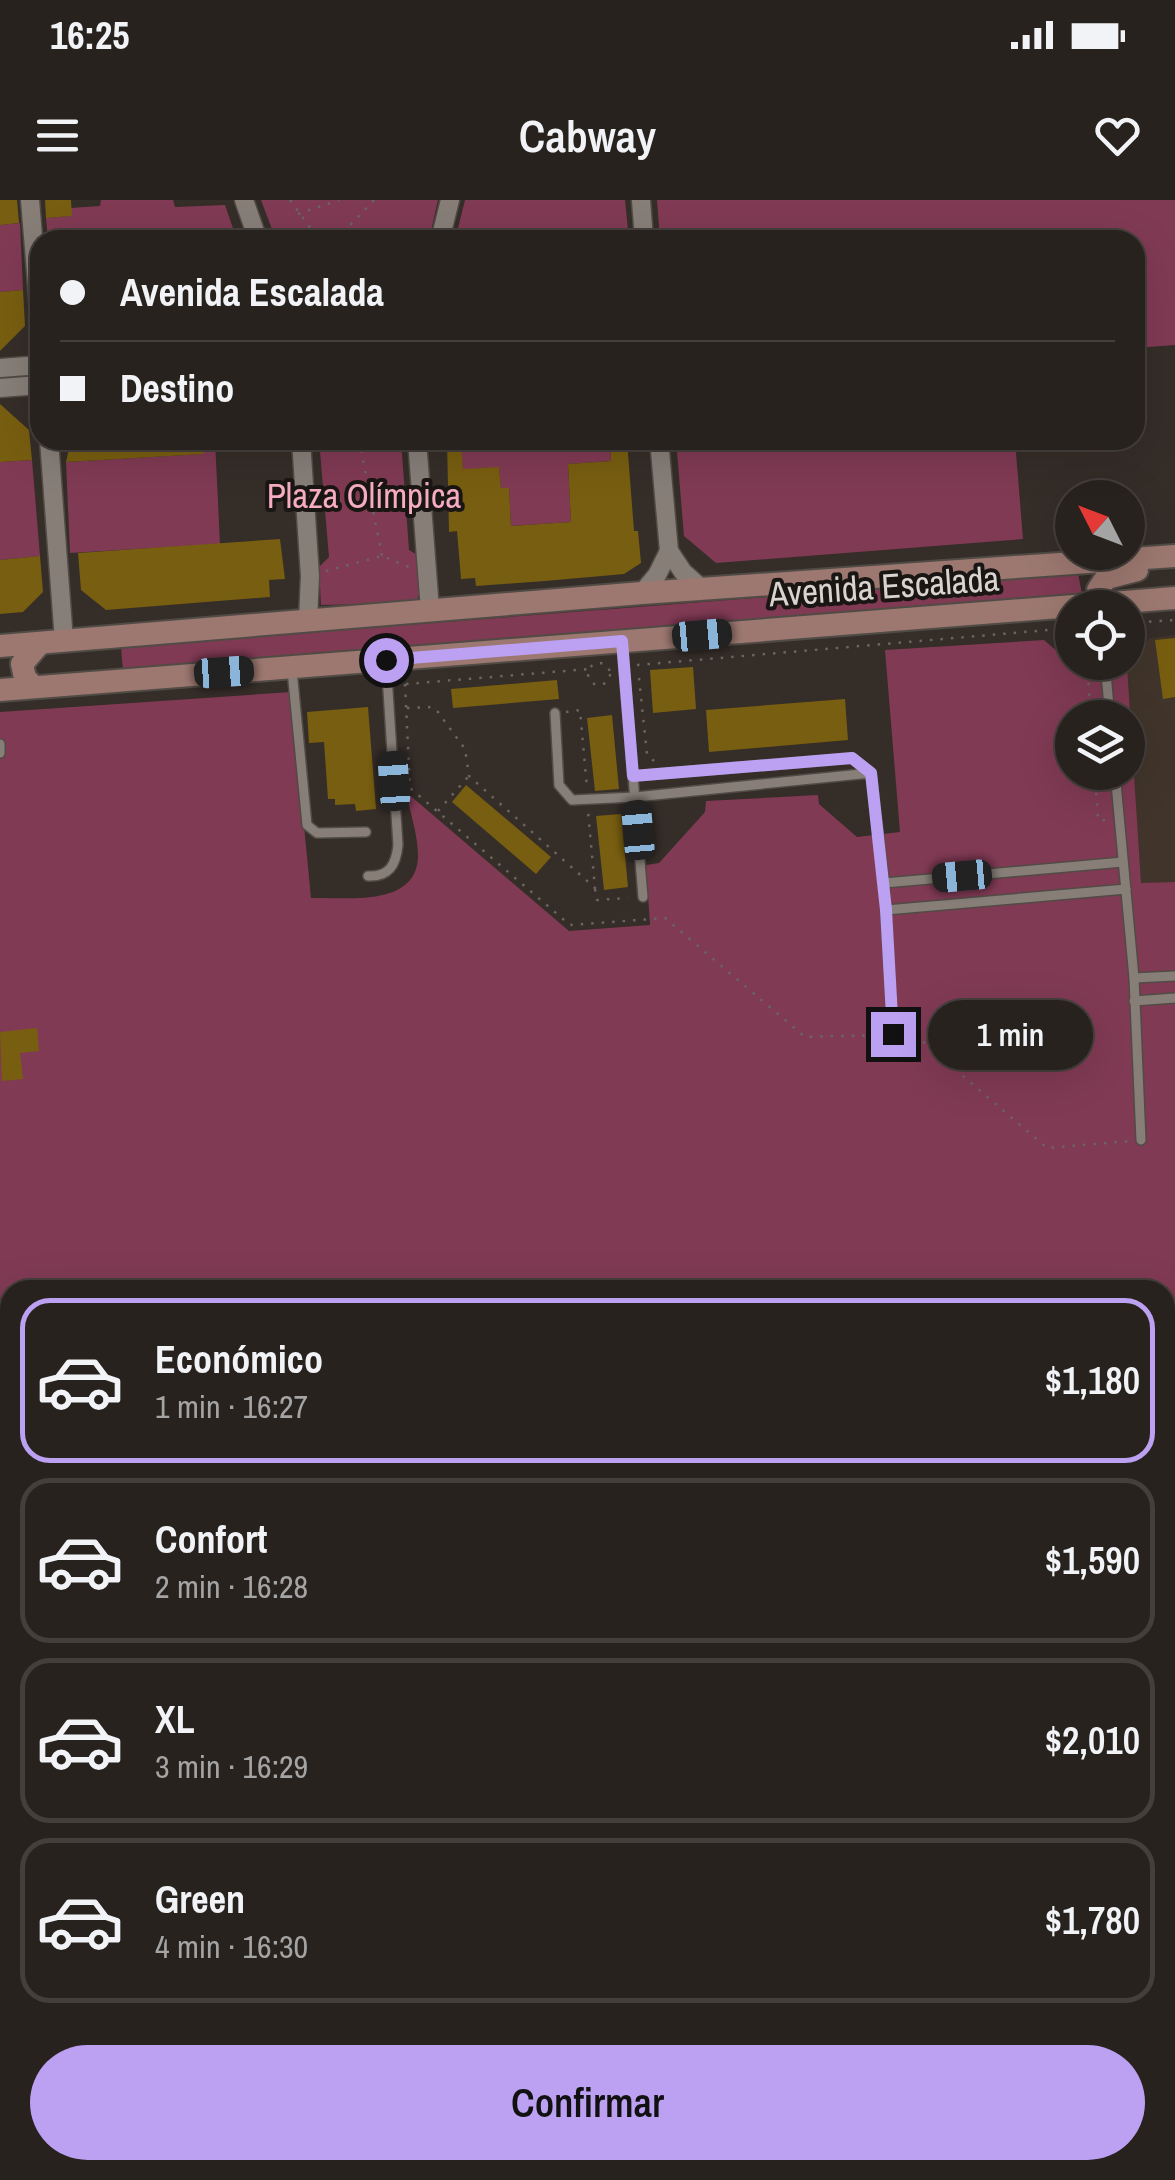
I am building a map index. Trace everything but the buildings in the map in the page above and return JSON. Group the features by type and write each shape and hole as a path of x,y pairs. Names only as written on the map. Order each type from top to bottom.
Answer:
{"main road":[{"name":"Avenida Escalada","path":"0,646 430,610 1175,556"},
{"path":"1100,590 1100,583 1112,574 1175,567"},
{"path":"1145,594 1175,589"},
{"name":"Avenida Escalada","path":"1145,608 1175,598"},
{"name":"Avenida Escalada","path":"0,690 1055,609"},
{"path":"88,683 108,667 113,654 103,639"},
{"path":"34,687 24,678 22,664 40,643"}],"street":[{"path":"30,200 32,230"},
{"path":"244,200 254,230"},
{"path":"442,230 450,200"},
{"path":"641,200 643,230"},
{"path":"0,368 30,365"},
{"path":"0,388 30,386"},
{"path":"50,450 64,641"},
{"path":"303,450 310,576 308,620"},
{"path":"418,450 430,610"},
{"path":"642,594 669,551 661,450"},
{"path":"669,551 702,590"}],"lane":[{"path":"622,641 643,897"},
{"path":"368,876 388,872 396,860 398,846 386,660"},
{"path":"291,667 306,826 317,833 366,832"},
{"path":"555,713 559,785 572,800 871,773"},
{"path":"0,744 0,754"},
{"path":"633,776 852,758 871,773 884,882 893,1034"},
{"path":"1116,790 1134,978 1141,1140"},
{"path":"884,882 1123,862"},
{"path":"886,910 1126,889"},
{"path":"1134,978 1175,976"},
{"path":"1134,1002 1175,998"}],"path":[{"path":"290,200 311,230"},
{"path":"298,214 340,200"},
{"path":"346,230 374,200"},
{"path":"361,450 382,556"},
{"path":"310,576 382,556 429,575"},
{"path":"1145,616 1175,620"},
{"path":"656,762 647,754 637,662 1055,629"},
{"path":"589,670 590,681 595,684 610,679 604,664 593,665 589,670 405,684 410,788 570,925 665,918 805,1036 893,1034"},
{"path":"406,708 432,708 438,712 465,749 469,776 595,888"},
{"path":"555,713 580,710 597,900 643,897"},
{"path":"438,812 469,776"},
{"path":"1096,790 1098,820 1119,821"},
{"path":"892,1015 1047,1148 1141,1140"}],"shaded area":[{"path":"1175,635 1175,882 1141,884 1135,790 1145,790 1145,700 1129,700 1128,680 1145,680 1145,644 1150,638"}],"green space":[{"path":"101,200 173,200 175,207 225,205 234,230 47,230 46,218 71,216 71,208 100,206"},
{"path":"261,200 438,200 431,230 272,230"},
{"path":"465,200 625,200 628,230 458,230"},
{"path":"657,200 1175,200 1175,345 1145,347 1145,230 659,230"},
{"path":"20,223 23,290 0,292 0,225"},
{"path":"203,450 215,450 220,544 70,553 66,462 203,454"},
{"name":"Plaza Olímpica","path":"320,450 402,450 409,550 419,556 421,593 414,603 321,605 319,567 329,557"},
{"path":"461,450 610,450 611,461 568,464 571,522 511,526 509,488 501,488 499,468 478,468 464,487"},
{"path":"677,450 1016,450 1023,539 716,563 684,536"},
{"path":"32,460 40,556 0,560 0,462"},
{"path":"1078,573 1081,590 1055,590 1055,596 123,671 121,647"},
{"path":"1044,640 1055,649 1055,680 1128,680 1129,700 1055,700 1055,790 1135,790 1141,883 1175,882 1175,1280 0,1280 0,712 291,692 311,898 377,896 406,884 415,873 418,856 406,792 569,931 650,925 646,865 659,863 705,812 706,801 818,795 819,804 857,837 900,832 885,650"}],"route":[{"path":"386,660 622,641 633,776 852,758 861,764 871,773 886,910 893,1034"}]}
